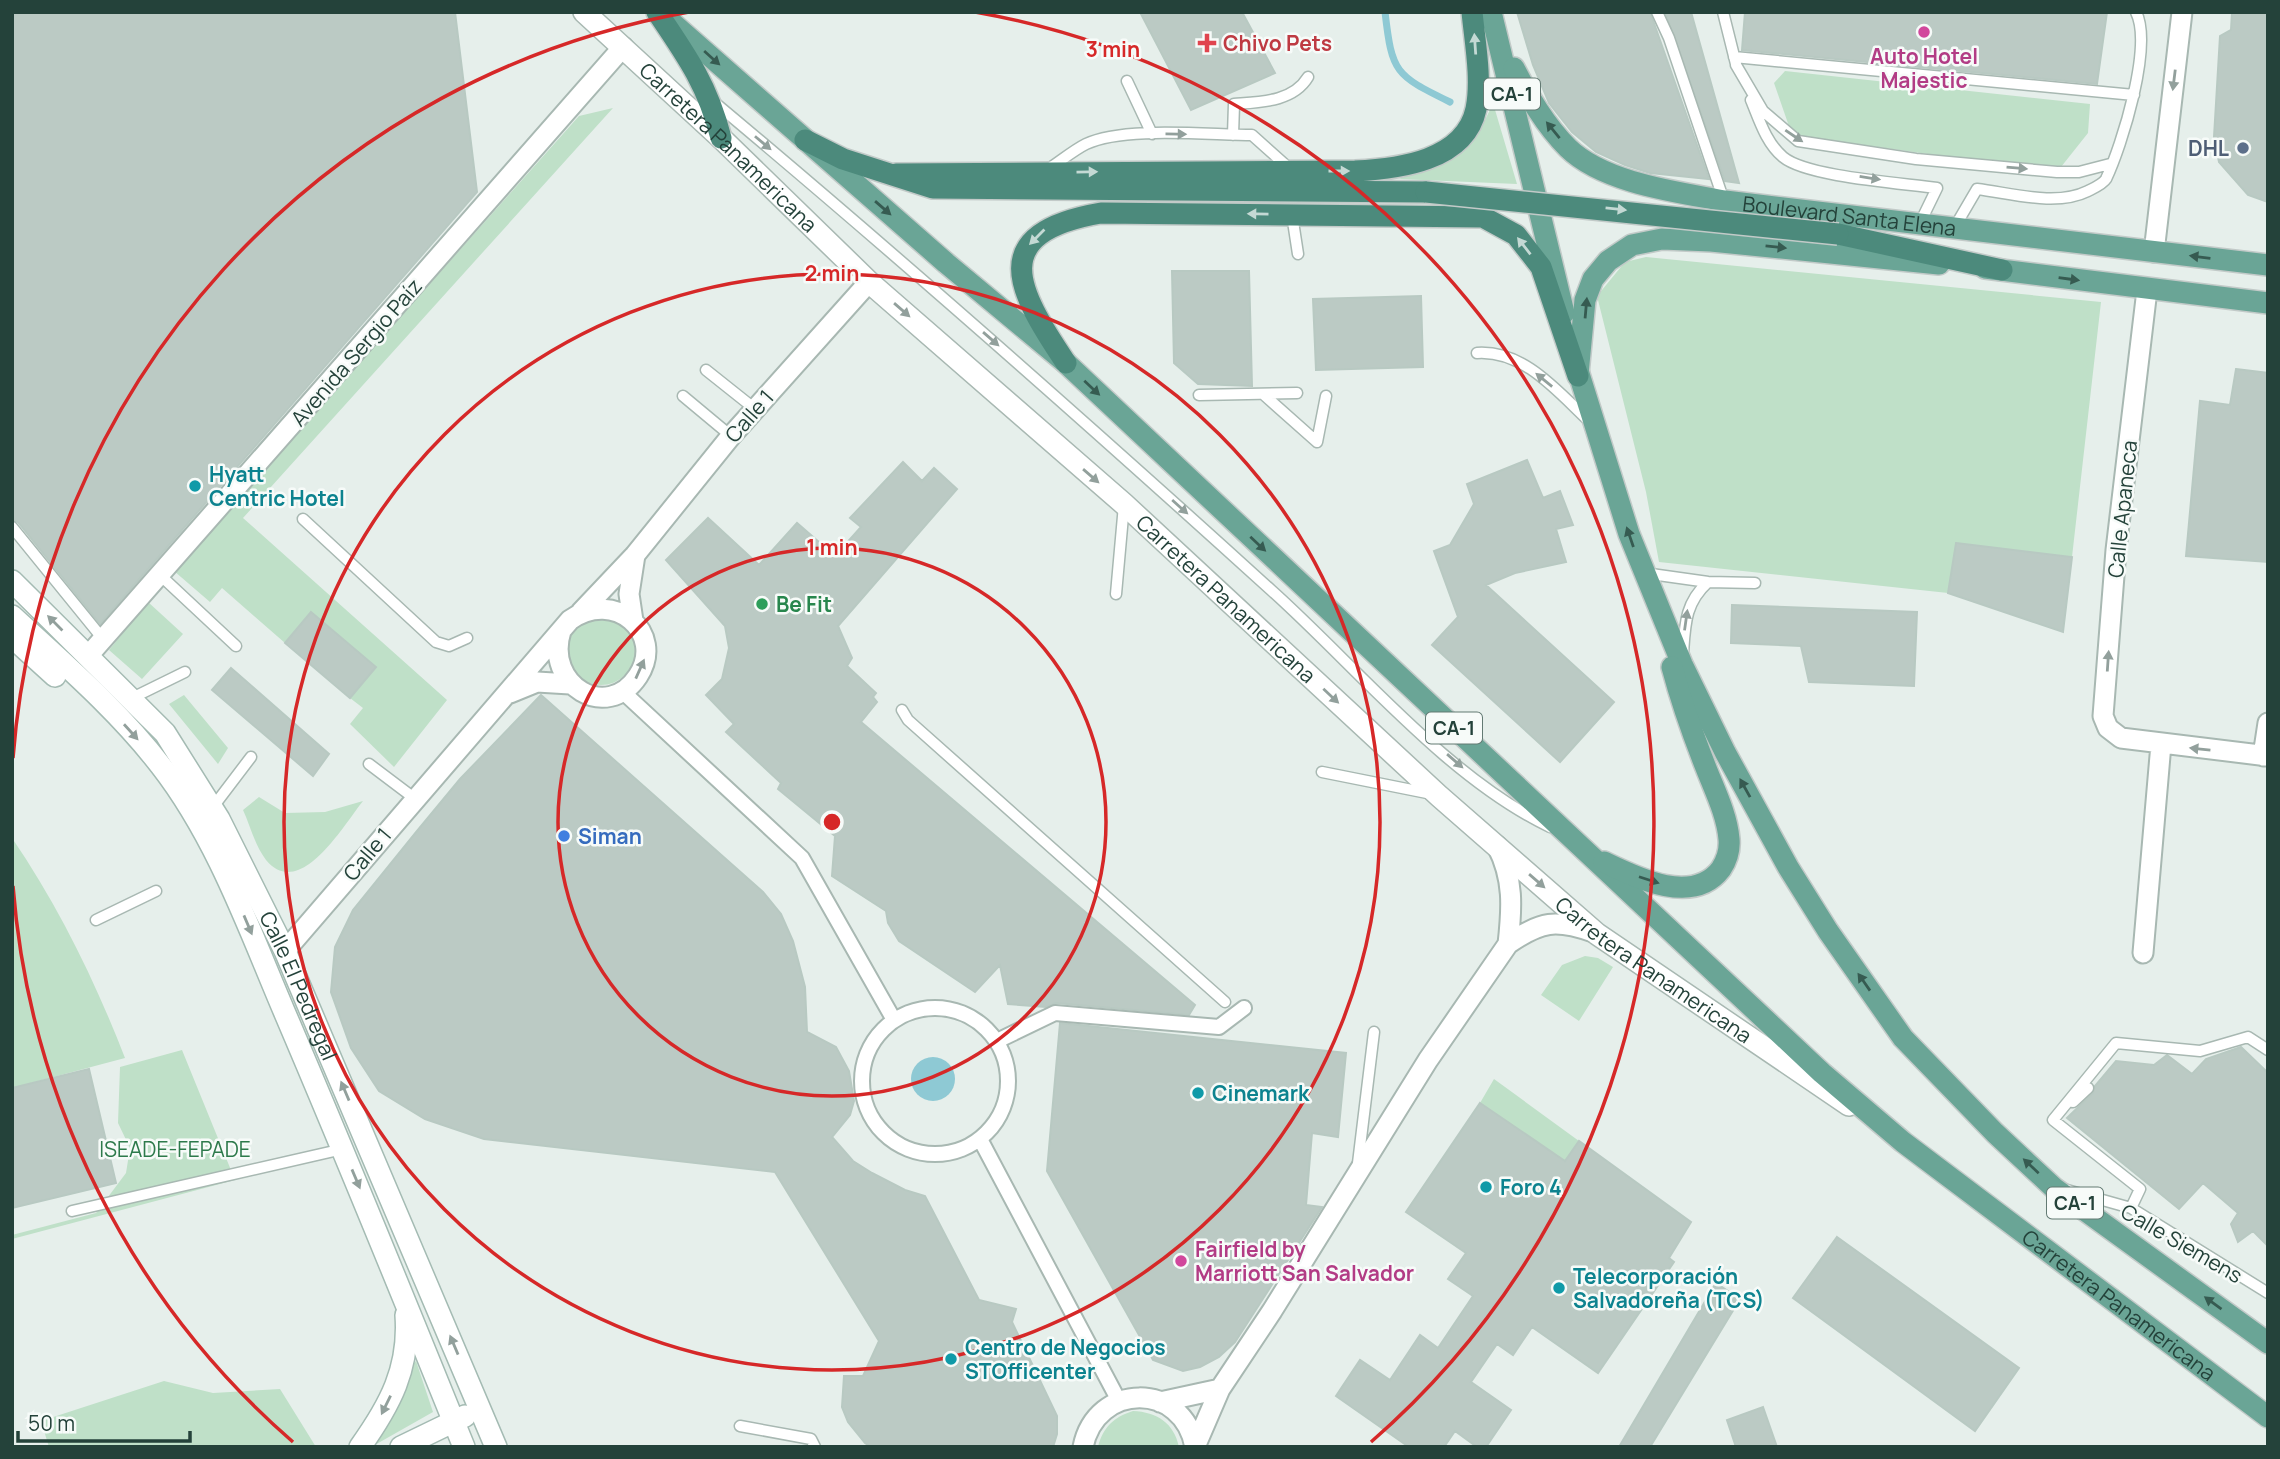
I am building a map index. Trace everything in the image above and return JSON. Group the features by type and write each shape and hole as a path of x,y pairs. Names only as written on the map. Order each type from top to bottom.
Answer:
{"highway":[{"path":"659,12 711,99 721,138"},
{"path":"896,174 1355,171 1410,165 1432,157 1458,141 1476,111 1472,12"},
{"path":"805,141 843,159 933,188 1426,192 1838,234 2002,270"},
{"path":"1066,363 1031,308 1023,284 1023,260 1029,244 1041,230 1101,213 1483,217 1516,235 1541,267 1578,376"}],"main road":[{"name":"Carretera Panamericana","path":"584,12 721,138 869,282 1124,504 1439,796 1597,934 1903,1142 2268,1417"},
{"name":"Carretera Panamericana","path":"659,12 805,141 1066,363 1822,1073 1903,1142"},
{"name":"CA-1","path":"1491,12 1578,376 1643,572 1682,664 1725,752 1775,844 1835,942 1903,1038 1995,1133 2054,1188 2268,1343"},
{"name":"Boulevard Santa Elena","path":"1500,42 1531,100 1570,150 1590,164 1625,178 1725,201 1953,230 2268,265"},
{"name":"Boulevard Santa Elena","path":"1578,376 1585,299 1593,279 1608,261 1632,245 1662,239 1711,241 2002,270 2268,303"},
{"name":"Calle El Pedregal","path":"12,581 165,733 212,808 285,951 496,1447"},
{"path":"1586,853 1649,880 1691,888 1712,880 1726,861 1729,841 1726,821 1676,682 1658,609"},
{"path":"12,616 21,635"},
{"name":"Calle El Pedregal","path":"21,635 62,682 106,707 161,765 197,820 231,887 344,1149 404,1292 464,1447"},
{"path":"360,1447 381,1415 404,1365 408,1345 404,1292"},
{"path":"401,1447 480,1408"}],"street":[{"path":"2154,252 2182,12"},
{"name":"Avenida Sergio Paíz","path":"88,656 623,47"},
{"name":"Calle 1","path":"285,951 414,798 561,631 635,555 731,436 869,282"},
{"name":"Calle Apaneca","path":"2147,290 2116,550 2104,716 2108,729 2121,738 2161,744"},
{"path":"635,555 629,594 633,621 641,633 645,660 640,673 622,691 802,858 894,1020"},
{"path":"581,612 608,608 633,621"},
{"path":"561,631 557,653 563,675 570,684"},
{"name":"Calle 1","path":"506,694 537,682 570,684 579,691 601,696 622,691"},
{"path":"2143,953 2161,744 2265,756 2268,723"},
{"path":"1497,845 1508,871 1512,891 1508,944"},
{"path":"1195,1447 1220,1389 1428,1060 1508,944 1525,932 1559,922 1597,934"},
{"path":"997,1041 1055,1013 1219,1027 1244,1008"},
{"path":"918,1009 952,1009 982,1024 997,1041 1006,1062 1007,1096 999,1117 981,1139 958,1150 929,1154 905,1147 876,1124 865,1102 863,1065 872,1043 894,1020 918,1009"},
{"path":"981,1139 1119,1401"},
{"path":"1160,1402 1220,1389"},
{"path":"1086,1438 1101,1412 1119,1401 1143,1397 1160,1402 1185,1421 1195,1447"}],"lane":[{"path":"1657,12 1669,38 1725,201"},
{"path":"1723,12 1735,61 1765,135 1782,157 1802,167 1937,188 1919,225"},
{"path":"1953,230 1977,189 2063,198 2086,192 2105,181 2129,121 2134,94 2140,46 2140,20 2136,12"},
{"path":"1735,61 2134,94"},
{"path":"1735,61 1763,111 1798,141 1916,159 2057,172 2079,172 2110,164"},
{"path":"1233,135 1234,104 1270,101 1293,93 1302,87 1308,77"},
{"path":"1128,81 1152,134"},
{"path":"711,99 1101,436 1480,783 1528,816 1567,835"},
{"path":"1044,173 1086,144 1105,138 1152,134 1252,135 1291,171"},
{"path":"1292,214 1298,254"},
{"path":"1477,353 1496,352 1515,359 1546,382 1594,426"},
{"path":"706,370 755,409"},
{"path":"1199,396 1297,393"},
{"path":"1264,394 1317,442 1326,396"},
{"path":"683,396 731,436"},
{"path":"1116,594 1124,504"},
{"path":"303,519 436,642 449,646 467,638"},
{"path":"12,527 104,639"},
{"path":"1643,572 1708,582 1755,583"},
{"path":"160,575 236,646"},
{"path":"1682,664 1687,609 1696,593 1708,582"},
{"path":"130,699 185,672"},
{"path":"902,710 908,720 1226,1002"},
{"path":"212,808 251,757"},
{"path":"369,764 414,798"},
{"path":"1322,772 1439,796"},
{"path":"96,920 156,891"},
{"path":"1357,1175 1374,1032"},
{"path":"2053,1120 2116,1043 2200,1051 2248,1037 2268,1050"},
{"path":"2053,1120 2088,1088"},
{"path":"2053,1120 2140,1189 2131,1208"},
{"path":"72,1211 344,1149"},
{"name":"Calle Siemens","path":"2054,1188 2131,1208 2268,1293"},
{"path":"740,1426 811,1439 815,1447"},
{"path":"1076,1447 1086,1438"}],"green space":[{"path":"1785,71 2090,104 2088,133 2057,172 1792,135 1774,83"},
{"path":"1493,103 1517,184 1399,179 1447,161 1467,147 1476,136"},
{"path":"613,108 243,518 447,700 394,767 350,724 363,708 350,698 375,667 311,613 285,643 222,588 210,602 174,571 579,116"},
{"path":"1646,257 2101,302 2072,557 1957,543 1948,593 1659,562 1646,492 1597,296 1625,262"},
{"path":"148,602 183,634 142,679 109,650"},
{"path":"601,617 614,620 625,627 632,638 635,651 632,664 625,675 614,682 601,685 588,682 577,675 570,664 567,651 570,638 577,627 588,620"},
{"path":"184,695 228,748 218,764 169,704"},
{"path":"259,797 285,813 325,812 363,801 320,855 293,872 279,870 266,860 256,842 243,810"},
{"path":"12,838 75,945 125,1058 12,1088"},
{"path":"1585,956 1598,958 1613,967 1579,1021 1541,995 1562,965"},
{"name":"ISEADE-FEPADE","path":"182,1050 235,1180 12,1239 12,1235 96,1213 126,1173 130,1148 118,1123 120,1067"},
{"path":"1494,1079 1579,1141 1565,1161 1480,1103"},
{"path":"416,1361 433,1412 373,1446 413,1364"},
{"path":"164,1381 213,1393 280,1389 316,1447 49,1447 41,1421"},
{"path":"1133,1411 1163,1420 1173,1431 1179,1447 1098,1447 1110,1424"}],"water":[{"path":"933,1057 949,1063 955,1079 949,1095 933,1101 917,1095 911,1079 917,1063"}],"building":[{"path":"12,12 455,12 477,192 100,624 18,522 12,520"},
{"name":"Chivo Pets","path":"1140,12 1242,12 1275,73 1191,110"},
{"path":"1517,12 1650,12 1709,179 1650,173 1625,165 1596,152 1572,132 1549,103 1533,65"},
{"path":"1665,12 1691,12 1739,183 1725,181"},
{"name":"Auto Hotel Majestic","path":"1745,12 2107,12 2097,84 1742,50"},
{"path":"2232,12 2268,12 2268,202 2248,195 2219,162 2214,137 2220,36 2231,30"},
{"path":"1172,271 1249,271 1252,386 1198,384 1174,363"},
{"path":"1421,296 1423,367 1316,370 1313,299"},
{"path":"2236,369 2268,373 2268,562 2186,556 2200,401 2230,405"},
{"path":"1527,460 1543,498 1560,491 1573,525 1556,529 1566,562 1515,573 1486,585 1614,702 1560,762 1432,645 1458,617 1434,551 1450,545 1474,504 1467,484"},
{"path":"903,462 922,481 934,468 957,489 838,626 852,658 847,666 876,693 873,697 877,702 861,722 1195,1005 1189,1015 1056,1003 1046,1007 1008,1004 1000,965 975,992 899,941 888,923 886,911 832,876 835,836 778,789 781,783 726,732 734,724 706,695 722,679 729,648 725,626 666,560 708,518 759,565 797,523 835,556 861,527 850,518"},
{"path":"1956,543 2072,557 2063,632 1948,593"},
{"path":"1732,605 1917,612 1914,686 1809,682 1801,646 1731,643"},
{"path":"311,612 376,667 350,698 285,643"},
{"path":"231,668 329,754 313,776 212,690"},
{"path":"541,695 763,892 781,914 793,941 805,987 807,1032 836,1047 849,1071 854,1101 850,1115 832,1137 853,1161 905,1190 925,1196 979,1300 1016,1309 1012,1322 1057,1416 1057,1434 1053,1447 871,1447 865,1443 848,1422 842,1407 844,1376 863,1376 879,1341 775,1172 484,1139 425,1119 379,1091 351,1048 331,992 335,947 353,910 417,831 460,779"},
{"path":"1060,1023 1346,1053 1338,1137 1312,1133 1306,1205 1322,1207 1235,1342 1219,1357 1200,1367 1183,1371 1153,1360 1047,1171"},
{"path":"2241,1047 2268,1073 2268,1246 2253,1231 2238,1242 2231,1224 2238,1213 2203,1183 2179,1209 2067,1118 2093,1093 2095,1086 2116,1061 2154,1065 2167,1055 2192,1074 2206,1059"},
{"path":"89,1069 116,1183 12,1208 12,1088"},
{"name":"Telecorporación Salvadoreña (TCS)","path":"1480,1103 1565,1161 1579,1141 1691,1222 1669,1258 1674,1262 1598,1373 1532,1327 1513,1355 1497,1344 1471,1382 1511,1410 1486,1447 1477,1447 1455,1431 1444,1447 1409,1447 1336,1396 1360,1360 1390,1380 1420,1335 1438,1348 1473,1296 1448,1279 1466,1253 1406,1212"},
{"path":"1837,1237 2019,1368 1975,1431 1793,1298"},
{"path":"1716,1283 1740,1299 1650,1447 1619,1447"},
{"path":"1763,1407 1777,1447 1736,1447 1727,1420"}],"waterway":[{"path":"1385,12 1390,48 1400,70 1407,78 1450,102"}],"place":[{"name":"Auto Hotel Majestic","path":"1924,32"},
{"name":"Chivo Pets","path":"1207,43"},
{"name":"DHL","path":"2243,148"},
{"name":"Hyatt Centric Hotel","path":"195,486"},
{"name":"Be Fit","path":"762,604"},
{"name":"Siman","path":"564,836"},
{"name":"Cinemark","path":"1198,1093"},
{"name":"Foro 4","path":"1486,1187"},
{"name":"Fairfield by Marriott San Salvador","path":"1181,1261"},
{"name":"Telecorporación Salvadoreña (TCS)","path":"1559,1288"},
{"name":"Centro de Negocios STOfficenter","path":"951,1359"}]}
